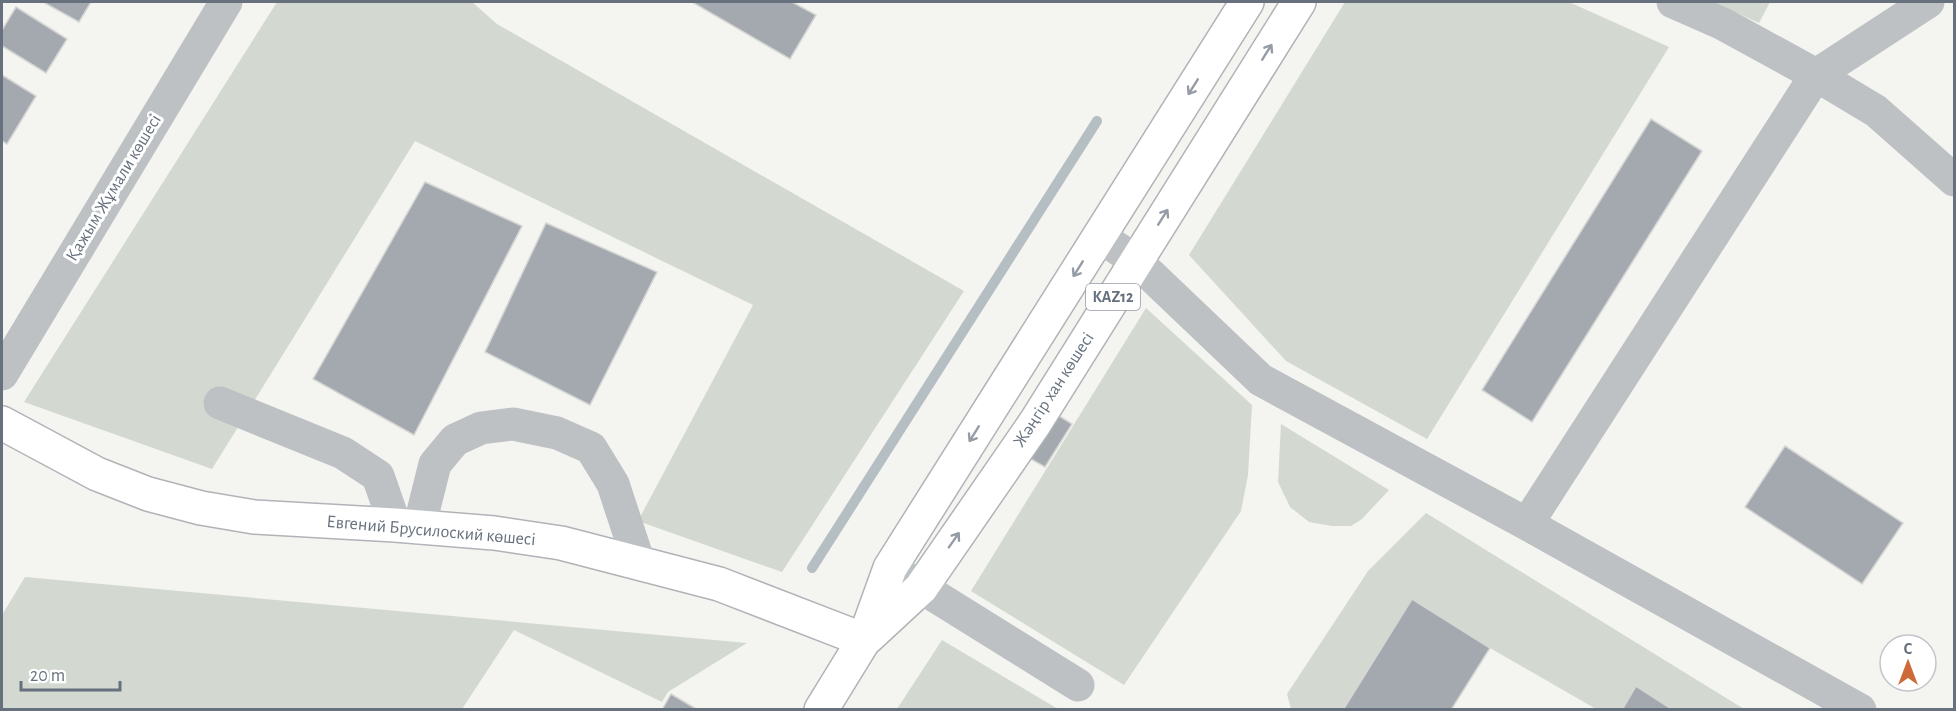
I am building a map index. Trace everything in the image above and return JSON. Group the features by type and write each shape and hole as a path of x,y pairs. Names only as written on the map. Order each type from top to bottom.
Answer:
{"main road":[{"name":"Жәңгір хан көшесі","path":"821,710 864,640 890,568 1247,2"},
{"name":"Жәңгір хан көшесі","path":"864,640 921,588 1035,423 1299,2"},
{"name":"Евгений Брусилоский көшесі","path":"2,423 98,474 148,494 201,508 254,517 494,533 561,543 718,584 864,640"}],"street":[{"name":"Қажым Жұмали көшесі","path":"2,374 226,2"},
{"path":"1673,2 1723,24 1876,111 1954,180"},
{"path":"1527,524 1816,75 1928,2"},
{"path":"1099,236 1136,261 1261,381 1527,524 1860,710"},
{"path":"220,403 343,453 378,476 407,526"},
{"path":"407,526 435,464 455,440 481,428 513,424 557,433 591,448 613,484 639,563"},
{"path":"890,568 1078,685"}],"shaded area":[{"path":"277,2 472,2 497,24 964,291 782,572 638,521 753,305 415,141 212,469 24,402"},
{"path":"1345,2 1569,2 1669,47 1427,439 1286,361 1189,255"},
{"path":"1713,2 1770,2 1759,23"},
{"path":"1146,308 1252,405 1248,475 1241,511 1124,685 971,591"},
{"path":"1281,424 1389,490 1362,519 1351,526 1332,526 1309,522 1290,507 1278,482"},
{"path":"1426,513 1744,709 1673,709 1636,687 1622,709 1596,709 1412,600 1343,709 1291,709 1287,694 1368,571"},
{"path":"25,577 747,643 668,692 662,702 514,630 462,709 2,709 2,615"},
{"path":"942,640 1058,709 897,709"}],"building":[{"path":"43,2 91,2 79,22"},
{"path":"692,2 792,2 816,15 790,59"},
{"path":"16,7 67,39 46,73 2,46 2,30"},
{"path":"2,75 36,96 7,144 2,141"},
{"path":"1651,119 1702,151 1532,422 1482,390"},
{"path":"425,182 522,226 414,435 313,379"},
{"path":"546,223 657,272 590,405 485,352"},
{"path":"1056,414 1072,424 1045,467 1029,458"},
{"path":"1785,446 1903,523 1862,584 1745,507"},
{"path":"1412,599 1490,648 1451,710 1343,710"},
{"path":"1636,686 1673,710 1622,710"},
{"path":"671,694 698,710 662,710"}],"waterway":[{"path":"812,568 1097,121"}]}
